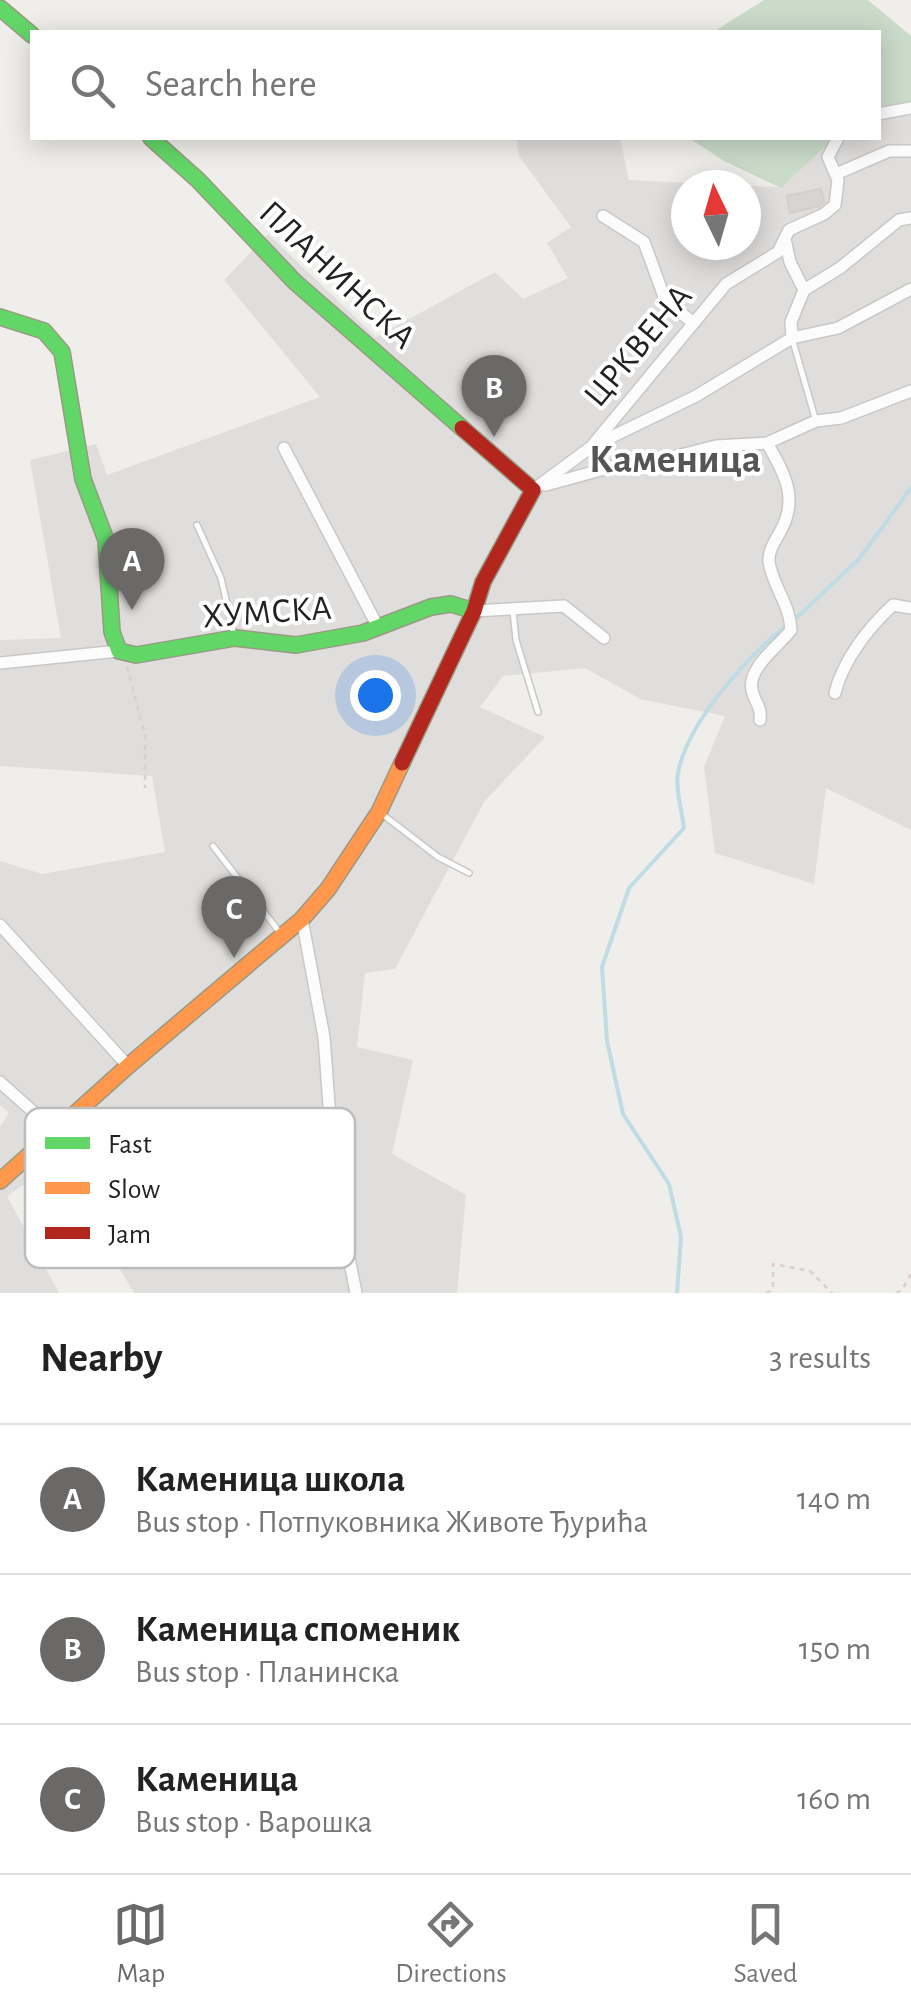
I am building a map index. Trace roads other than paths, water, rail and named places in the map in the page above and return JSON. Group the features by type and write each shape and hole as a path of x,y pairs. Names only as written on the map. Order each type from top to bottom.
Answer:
{"street":[{"path":"0,8 30,33"},
{"path":"881,113 911,108"},
{"name":"ПЛАНИНСКА","path":"153,140 198,180 309,295 532,490"},
{"name":"ЦРКВЕНА","path":"83,1108 302,919 328,889 379,812 484,582 532,490 592,447 726,284 778,252 784,236 824,214 834,204 838,190 836,174 828,156 837,140"},
{"path":"836,174 889,152 911,150"},
{"path":"603,216 644,242 666,302 694,324"},
{"path":"792,338 792,322 804,290 840,268 900,220 911,218"},
{"path":"784,236 790,262 804,290"},
{"path":"592,447 696,396 792,338 838,328 911,289"},
{"path":"0,318 44,332 62,352 83,479 106,540 112,632 122,653"},
{"path":"532,490 605,468 649,463 680,453 716,446 767,444 816,421 841,418 911,391"},
{"path":"760,720 762,709 752,693 756,669 791,630 787,603 769,561 791,498 786,475 767,444"},
{"path":"284,448 378,628"},
{"name":"ХУМСКА","path":"0,663 235,638 296,645 378,628 431,607 451,604 474,611"},
{"path":"835,693 840,674 881,616 893,604 911,608"},
{"path":"474,611 564,606 604,638"},
{"path":"302,919 324,1037 329,1108"},
{"path":"0,925 128,1066"},
{"path":"0,1082 29,1108"},
{"name":"ЦРКВЕНА","path":"0,1182 25,1160"},
{"path":"351,1268 356,1293"}],"lane":[{"path":"792,338 816,421"},
{"path":"197,525 221,578 235,638"},
{"path":"513,608 516,640 538,712"},
{"path":"379,812 438,857 470,873"},
{"path":"213,846 282,936"}],"waterway":[{"path":"794,620 859,559 911,488"},
{"path":"677,1293 681,1237 669,1184 623,1114 607,1041 602,967 629,888 684,828 677,779 694,732 721,691 788,624"}],"place":[{"name":"Каменица споменик","path":"494,437"},
{"name":"Каменица школа","path":"132,610"},
{"name":"Каменица","path":"234,958"}],"district":[{"name":"Каменица","path":"675,458"}]}
